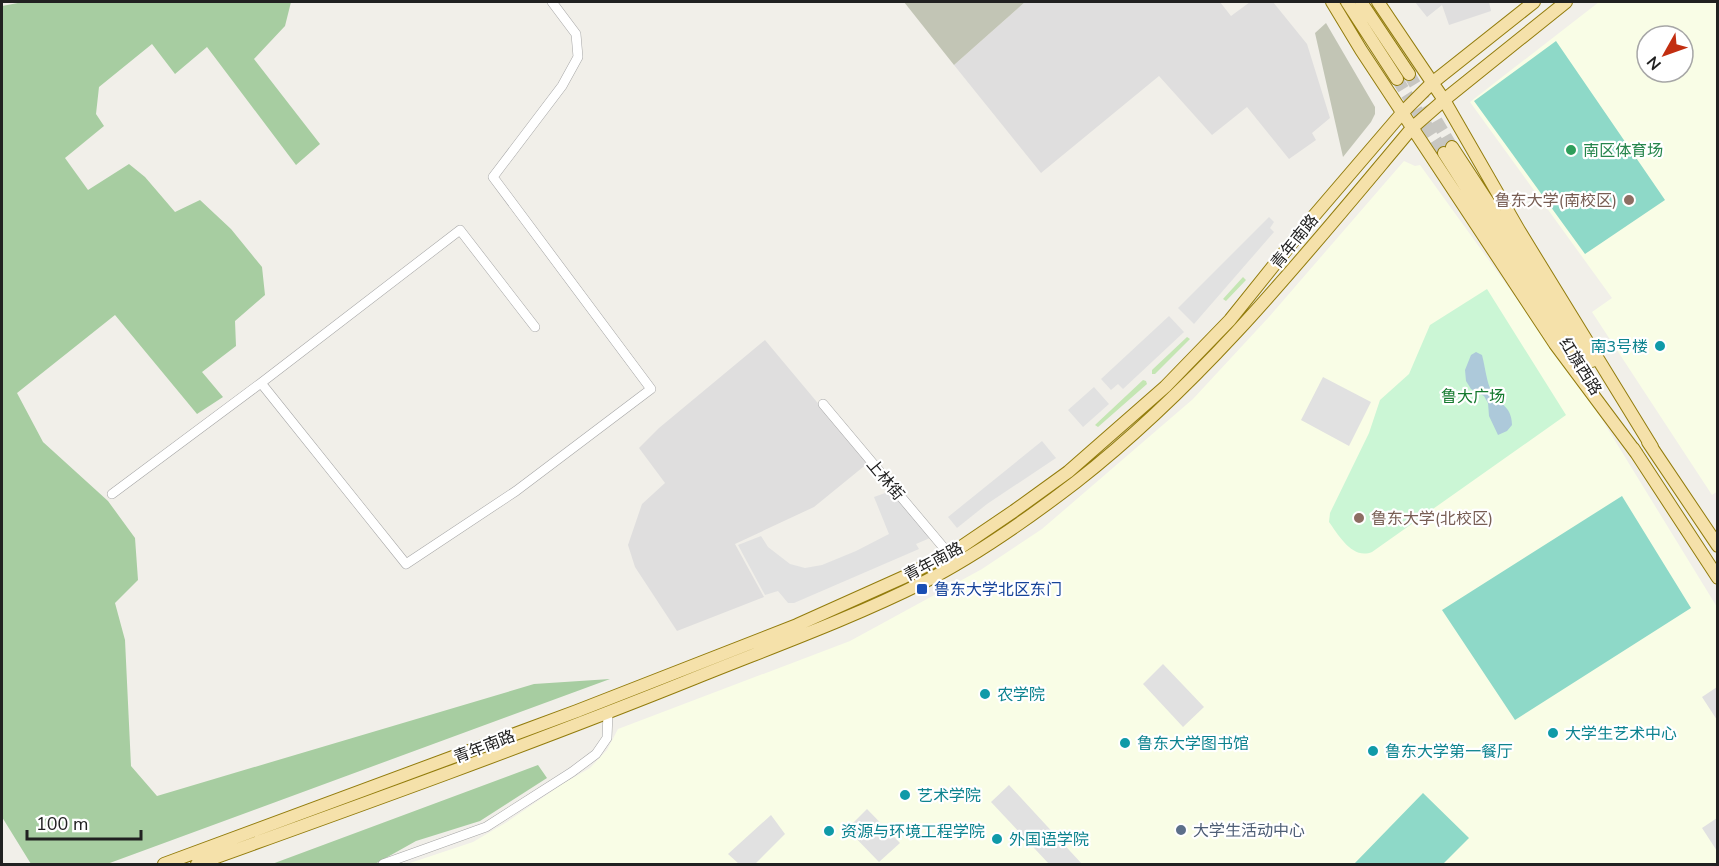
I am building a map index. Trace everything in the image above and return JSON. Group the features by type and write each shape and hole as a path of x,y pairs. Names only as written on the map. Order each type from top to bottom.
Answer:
{"main road":[{"path":"1332,2 1361,50 1555,344 1637,454"},
{"path":"1347,2 1403,76 1361,2"},
{"path":"1378,2 1444,100 1520,232 1652,447"},
{"name":"青年南路","path":"164,864 566,716 786,629 904,577 949,554 1068,472 1165,387 1230,320 1307,224 1403,112 1432,83 1534,2"},
{"name":"青年南路","path":"197,864 608,713 801,635 922,582 964,559 1066,489 1120,445 1209,363 1299,263 1412,128 1566,2"},
{"name":"红旗西路","path":"1718,546 1448,150 1637,454 1718,578"}],"street":[{"path":"261,383 406,564 516,490 651,388 493,177 562,86 578,57 576,34 552,2"},
{"path":"112,494 460,230 536,327"},
{"name":"上林街","path":"823,404 949,554"},
{"path":"383,864 486,827 572,772 596,754 607,738 608,713"}],"shaded area":[{"path":"904,2 1025,2 954,65"},
{"path":"1025,2 1220,2 1231,16 1250,2 1273,2 1307,44 1330,118 1312,133 1316,140 1289,159 1247,107 1212,135 1159,76 1041,173 954,65"},
{"path":"1415,2 1489,2 1491,11 1449,25 1442,5 1427,17"},
{"name":"鲁东大学(南校区)","path":"1599,2 1717,2 1718,491 1712,495 1592,312 1612,298 1470,102"},
{"path":"1326,23 1375,107 1375,114 1371,122 1343,157 1315,33"},
{"name":"鲁东大学(北校区)","path":"1404,161 1415,166 1420,165 1590,400 1717,607 1717,864 407,864 473,842 507,822 590,768 607,750 618,729 850,641 982,569 1042,529 1193,399 1268,318"},
{"path":"1269,217 1274,222 1270,228 1274,232 1194,324 1178,308"},
{"path":"1169,316 1184,332 1123,389 1118,384 1111,390 1101,379"},
{"path":"765,340 868,463 814,507 735,544 764,597 677,631 635,567 628,545 642,504 665,483 639,448 659,428"},
{"path":"1323,377 1371,402 1349,446 1301,420"},
{"path":"1094,387 1109,404 1083,427 1068,410"},
{"path":"1042,441 1056,458 987,504 957,528 948,517"},
{"path":"891,491 930,538 916,544 919,549 794,603 788,603 778,591 765,595 738,545 761,536 768,547 790,564 805,568 822,565 889,534 874,497"},
{"path":"1163,664 1204,707 1183,727 1143,684"},
{"path":"1717,687 1717,720 1702,697"},
{"path":"1009,785 1082,864 1049,864 991,802"},
{"path":"867,809 900,843 879,862 847,829"},
{"path":"771,815 785,834 755,864 739,864 728,854"},
{"path":"1717,818 1717,851 1702,828"}],"green space":[{"path":"23,2 291,2 285,26 254,59 320,144 296,165 207,47 175,74 152,44 99,87 96,114 104,126 65,158 88,190 129,164 145,177 175,212 200,200 231,229 262,267 265,295 235,321 236,346 202,372 223,397 197,414 115,315 17,393 43,442 108,501 135,538 138,580 115,603 125,640 131,766 157,796 534,684 610,679 107,864 31,864 2,817 2,6"},
{"name":"南区体育场","path":"1556,41 1665,200 1585,254 1474,101"},
{"path":"1243,277 1246,280 1226,301 1223,299"},
{"name":"鲁大广场","path":"1487,289 1566,415 1372,552 1359,553 1342,540 1329,522 1330,513 1369,433 1380,400 1409,374 1430,325"},
{"path":"1187,337 1190,339 1155,374 1152,374 1152,370"},
{"path":"1143,380 1147,384 1098,427 1095,425"},
{"path":"1622,496 1691,608 1515,720 1442,610"},
{"path":"538,765 547,778 480,821 416,841 375,864 272,864"},
{"path":"1423,793 1469,838 1443,864 1354,864"}],"water":[{"path":"1476,352 1482,355 1490,388 1496,398 1507,408 1511,418 1512,425 1507,431 1498,435 1489,416 1488,403 1484,396 1471,389 1466,381 1465,370 1471,355"}],"tunnel":[{"path":"1409,74 1452,147"},
{"path":"1397,79 1444,153"}],"place":[{"name":"南区体育场","path":"1571,150"},
{"name":"鲁东大学(南校区)","path":"1629,200"},
{"name":"南3号楼","path":"1660,346"},
{"name":"鲁东大学(北校区)","path":"1359,518"},
{"name":"鲁东大学北区东门","path":"922,589"},
{"name":"农学院","path":"985,694"},
{"name":"大学生艺术中心","path":"1553,733"},
{"name":"鲁东大学图书馆","path":"1125,743"},
{"name":"鲁东大学第一餐厅","path":"1373,751"},
{"name":"艺术学院","path":"905,795"},
{"name":"大学生活动中心","path":"1181,830"},
{"name":"资源与环境工程学院","path":"829,831"},
{"name":"外国语学院","path":"997,839"}]}
